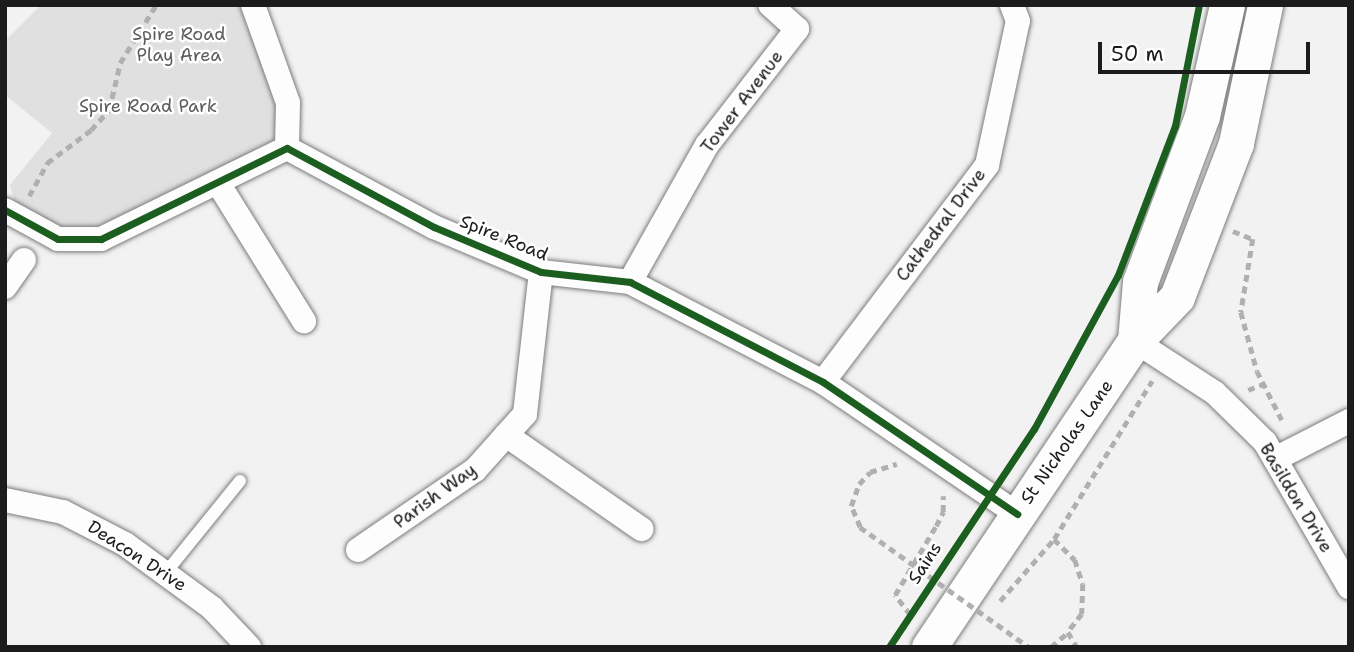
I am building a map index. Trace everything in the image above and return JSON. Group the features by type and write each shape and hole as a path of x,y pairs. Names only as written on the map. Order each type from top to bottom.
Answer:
{"main road":[{"name":"St Nicholas Lane","path":"1135,341 1140,282 1202,116 1227,5"},
{"name":"St Nicholas Lane","path":"916,636 1017,514 1135,341 1177,297 1210,221 1236,143 1265,5"}],"street":[{"path":"13,215 58,239 101,239 287,148 288,103 253,5"},
{"name":"Tower Avenue","path":"631,282 707,145 797,29 770,5"},
{"name":"Cathedral Drive","path":"822,382 987,166 1018,22 1012,5"},
{"name":"Spire Road","path":"287,148 434,227 541,272 631,282 822,382 1017,514"},
{"path":"218,183 304,321"},
{"path":"5,287 24,260"},
{"name":"Parish Way","path":"358,550 475,470 525,414 541,272"},
{"name":"Basildon Drive","path":"1135,341 1166,357 1215,393 1265,442 1286,454 1349,587"},
{"path":"1286,454 1349,421"},
{"path":"506,435 641,529"},
{"name":"Deacon Drive","path":"5,500 63,512 86,522 167,571 231,625 249,647"}],"lane":[{"path":"167,571 240,481"}],"path":[{"path":"13,215 47,163 91,130 109,110 120,63 156,5"},
{"path":"1236,232 1253,239 1241,312 1257,371 1286,454"},
{"path":"980,627 1055,539 1166,357"},
{"path":"910,463 879,467 859,484 851,506 860,527 1029,647"},
{"path":"910,615 895,595 943,512 943,492"},
{"path":"1051,647 1068,632 1082,614 1083,584 1075,560 1055,539"},
{"path":"1068,632 1077,647"}],"green space":[{"name":"Spire Road Park","path":"41,5 251,5 287,148 101,239 20,221 10,185 52,133 5,95 5,41"}],"cycle path":[{"name":"Sains","path":"889,647 1034,429 1118,275 1175,126 1199,5"},
{"path":"5,210 58,239 101,239 287,148 434,227 541,272 630,282 823,382 1017,514"}],"park label":[{"name":"Spire Road Play Area","path":"179,45"}]}
